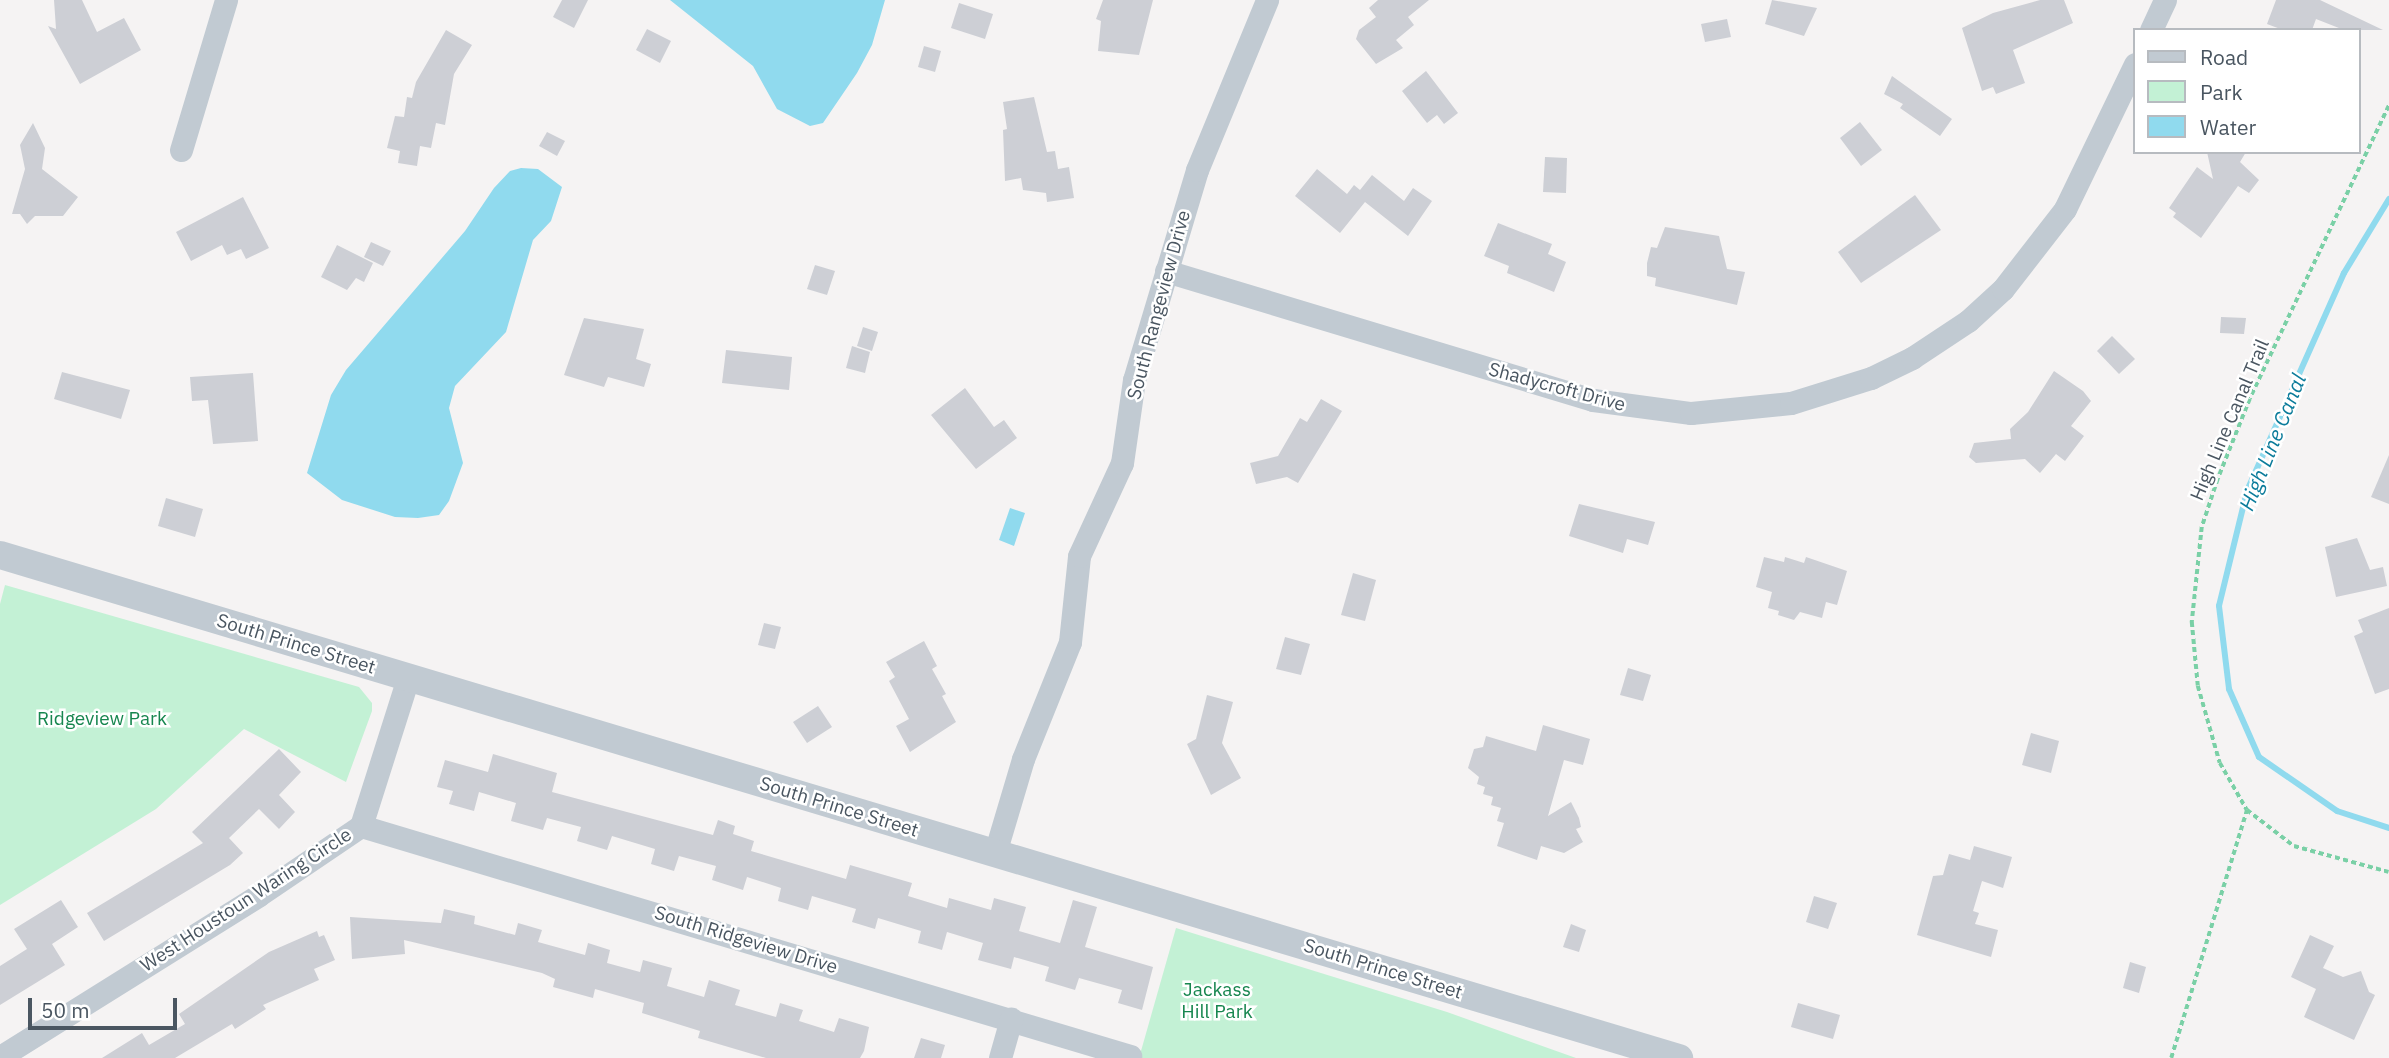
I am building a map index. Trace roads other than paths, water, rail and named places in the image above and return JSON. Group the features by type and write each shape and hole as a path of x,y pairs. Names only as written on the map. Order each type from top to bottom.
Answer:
{"street":[{"path":"181,150 226,0"},
{"name":"South Rangeview Drive","path":"996,853 1023,759 1070,642 1079,556 1122,463 1134,380 1166,271 1222,101 1267,0"},
{"path":"2152,28 2165,0"},
{"name":"Shadycroft Drive","path":"1166,271 1593,400 1692,413 1791,403 1871,378 1912,358 1968,321 2003,289 2065,209 2134,66"},
{"name":"South Prince Street","path":"0,555 1671,1057"},
{"name":"West Houstoun Waring Circle","path":"0,1057 259,895 360,826 408,678"},
{"name":"South Ridgeview Drive","path":"360,826 1130,1056"},
{"path":"1000,1058 1011,1019"}],"water":[{"path":"670,0 885,0 872,45 857,73 823,123 810,126 777,109 753,66"},
{"path":"521,168 538,169 562,187 551,221 533,240 506,332 455,386 449,408 463,463 449,501 439,515 418,518 395,517 342,500 307,473 331,395 346,370 465,231 494,188 510,171"},
{"path":"1010,508 1025,513 1014,546 999,540"}],"waterway":[{"name":"High Line Canal","path":"2389,199 2344,273 2247,491 2219,606 2229,689 2259,757 2337,811 2389,828"}],"park label":[{"name":"Ridgeview Park","path":"102,719"},
{"name":"Jackass Hill Park","path":"1217,1001"}]}
